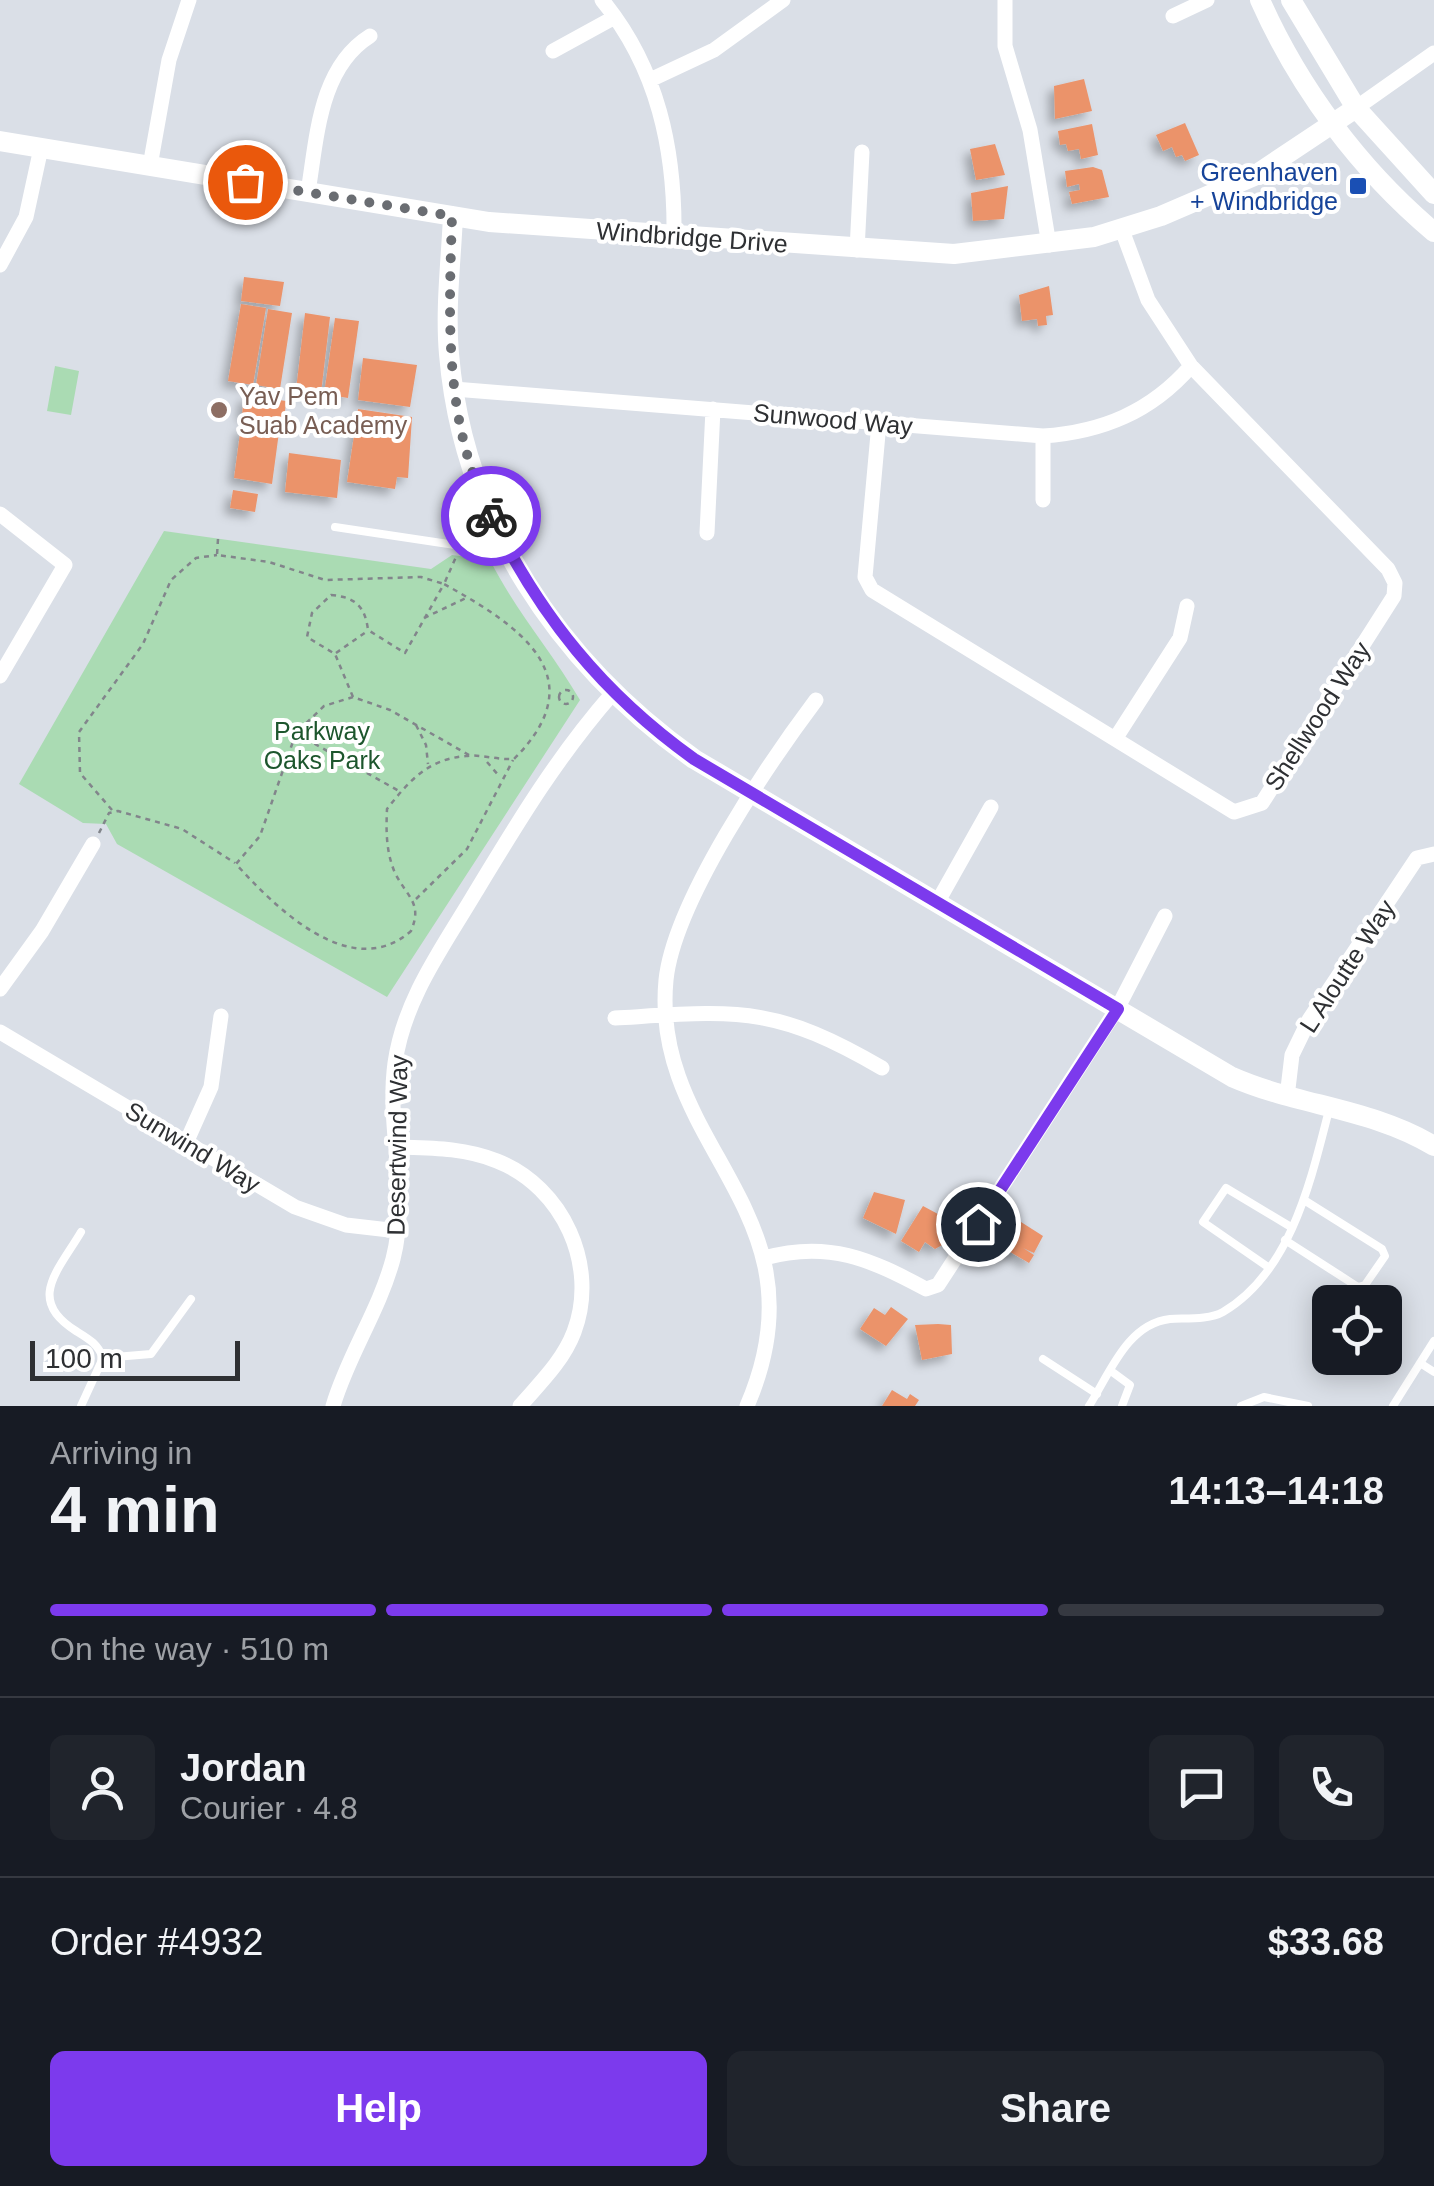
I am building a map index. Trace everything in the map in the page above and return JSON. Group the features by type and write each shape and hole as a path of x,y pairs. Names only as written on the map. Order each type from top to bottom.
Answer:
{"street":[{"path":"150,166 169,60 190,0"},
{"path":"602,0 650,80 669,144 674,235"},
{"path":"650,80 714,50 783,0"},
{"path":"1005,0 1005,46 1030,130 1049,245"},
{"path":"1173,16 1207,0"},
{"path":"1260,0 1273,30 1333,124 1392,194 1434,232"},
{"path":"1291,0 1356,108 1434,194"},
{"path":"553,51 615,17"},
{"path":"308,192 329,88 348,53 370,36"},
{"path":"1356,108 1434,52"},
{"name":"Windbridge Drive","path":"0,141 452,216 857,250 954,254 1049,245 1122,230 1254,176 1356,108"},
{"path":"0,265 26,217 41,148"},
{"path":"857,250 862,152"},
{"path":"452,216 448,332 454,389 469,462 499,534 539,606 612,694 694,759 1232,1076 1287,1097 1382,1121 1434,1146"},
{"name":"Shellwood Way","path":"879,422 865,577 872,590 1117,736 1234,812 1248,811 1262,803 1394,596 1395,583 1388,569 1191,366 1148,300 1122,230"},
{"name":"Sunwood Way","path":"454,389 1043,436 1092,430 1117,421 1157,399 1191,366"},
{"path":"707,533 713,409"},
{"path":"1042,500 1043,436"},
{"path":"0,514 65,565 0,676"},
{"path":"1117,736 1180,638 1187,606"},
{"name":"Desertwind Way","path":"332,1406 382,1293 398,1231 395,1065 400,1037 421,984 553,764 612,694"},
{"path":"747,1406 766,1346 769,1291 764,1258 746,1206 682,1087 666,1016 666,978 679,926 753,794 816,700"},
{"path":"937,903 991,807"},
{"path":"0,988 42,931 94,844"},
{"name":"L Aloutte Way","path":"1287,1097 1292,1056 1308,1020 1417,858 1434,854"},
{"path":"764,1258 798,1250 839,1250 880,1264 926,1290 938,1286 1118,1009 1165,916"},
{"path":"615,1018 723,1012 774,1018 826,1036 882,1068"},
{"path":"186,1142 212,1088 221,1016"},
{"name":"Sunwind Way","path":"0,1032 320,1218 398,1231"},
{"path":"399,1147 474,1153 513,1168 547,1196 571,1234 582,1278 577,1323 562,1356 520,1406"}],"lane":[{"path":"335,527 475,548 499,534"},
{"path":"1089,1406 1136,1332 1153,1321 1219,1314 1247,1294 1284,1240 1304,1200 1330,1106"},
{"path":"1268,1266 1203,1222 1226,1188 1291,1227"},
{"path":"1284,1240 1358,1286 1365,1285 1386,1256 1382,1248 1304,1200"},
{"path":"80,1232 51,1284 48,1298 55,1316 92,1340 103,1358"},
{"path":"103,1358 152,1354 191,1300"},
{"path":"1393,1406 1434,1341"},
{"path":"81,1406 103,1358"},
{"path":"1044,1359 1097,1394"},
{"path":"1420,1363 1434,1372"},
{"path":"1111,1371 1130,1385 1122,1406"},
{"path":"1241,1406 1264,1397 1308,1406"}],"path":[{"path":"217,555 218,538"},
{"path":"415,900 466,850 500,777 548,714 552,697 547,671 532,646 468,597 444,584 421,577 325,580 268,562 217,555 196,558 171,580 144,644 79,732 76,749 80,773 112,810 182,829 236,864 268,900 304,928 336,942 369,948 403,938 418,915 415,900 396,874 386,839 387,809 428,765 469,755"},
{"path":"353,697 335,654 307,637 312,613 331,595 348,596 358,603 368,630 406,654 456,556"},
{"path":"424,618 468,597"},
{"path":"335,654 368,630"},
{"path":"552,697 559,697 566,690 574,698"},
{"path":"236,864 260,836 281,786 296,733 324,706 353,697 415,724 469,755 486,761 514,759"},
{"path":"559,697 565,704 582,698"},
{"path":"415,724 426,745 428,765"},
{"path":"296,733 400,792"},
{"path":"486,761 500,777"},
{"path":"102,826 112,810"}],"green space":[{"path":"55,366 79,371 71,415 47,411"},
{"name":"Parkway Oaks Park","path":"164,531 431,569 452,555 490,560 580,700 387,997 117,844 106,824 83,823 19,784"}],"building":[{"path":"1084,79 1092,111 1055,119 1054,86"},
{"path":"1185,123 1199,155 1185,161 1182,155 1176,157 1172,147 1163,151 1156,135"},
{"path":"1092,124 1098,155 1081,159 1079,149 1068,151 1066,144 1060,145 1058,131"},
{"path":"995,144 1005,175 976,180 970,149"},
{"path":"1093,167 1102,170 1109,197 1072,204 1069,192 1080,190 1079,184 1067,187 1065,171"},
{"path":"1008,186 1004,219 973,221 971,193"},
{"path":"244,277 284,282 280,306 241,301"},
{"path":"1049,286 1053,315 1046,316 1047,325 1038,326 1037,319 1022,321 1019,295"},
{"path":"241,304 266,308 253,385 228,381"},
{"path":"268,309 292,313 280,389 256,385"},
{"path":"305,313 330,317 321,393 296,390"},
{"path":"335,318 359,321 348,398 324,394"},
{"path":"363,358 417,365 410,407 358,400"},
{"path":"244,395 286,401 284,422 242,416"},
{"path":"358,409 412,417 408,478 397,477 395,489 347,482"},
{"path":"241,426 279,432 272,484 234,478"},
{"path":"289,453 341,460 337,498 285,492"},
{"path":"233,490 258,494 255,512 230,508"},
{"path":"874,1192 905,1200 896,1234 863,1218"},
{"path":"923,1206 951,1221 951,1226 944,1244 935,1249 925,1242 919,1252 901,1241"},
{"path":"1021,1222 1043,1236 1034,1253 1023,1248 1034,1255 1029,1263 1000,1246 1009,1231 1014,1233"},
{"path":"891,1307 908,1319 886,1346 860,1329 874,1308 885,1315"},
{"path":"915,1325 951,1325 952,1354 922,1360"},
{"path":"892,1390 907,1399 910,1394 919,1400 915,1406 882,1406"}],"way so far":[{"path":"245,182 452,216 449,354 469,462 491,516"}],"place":[{"name":"Greenhaven + Windbridge","path":"1358,186"},
{"name":"Yav Pem Suab Academy","path":"219,410"}],"route":[{"path":"491,516 527,586 560,636 612,694 656,732 694,759 1118,1009 978,1224"}]}
